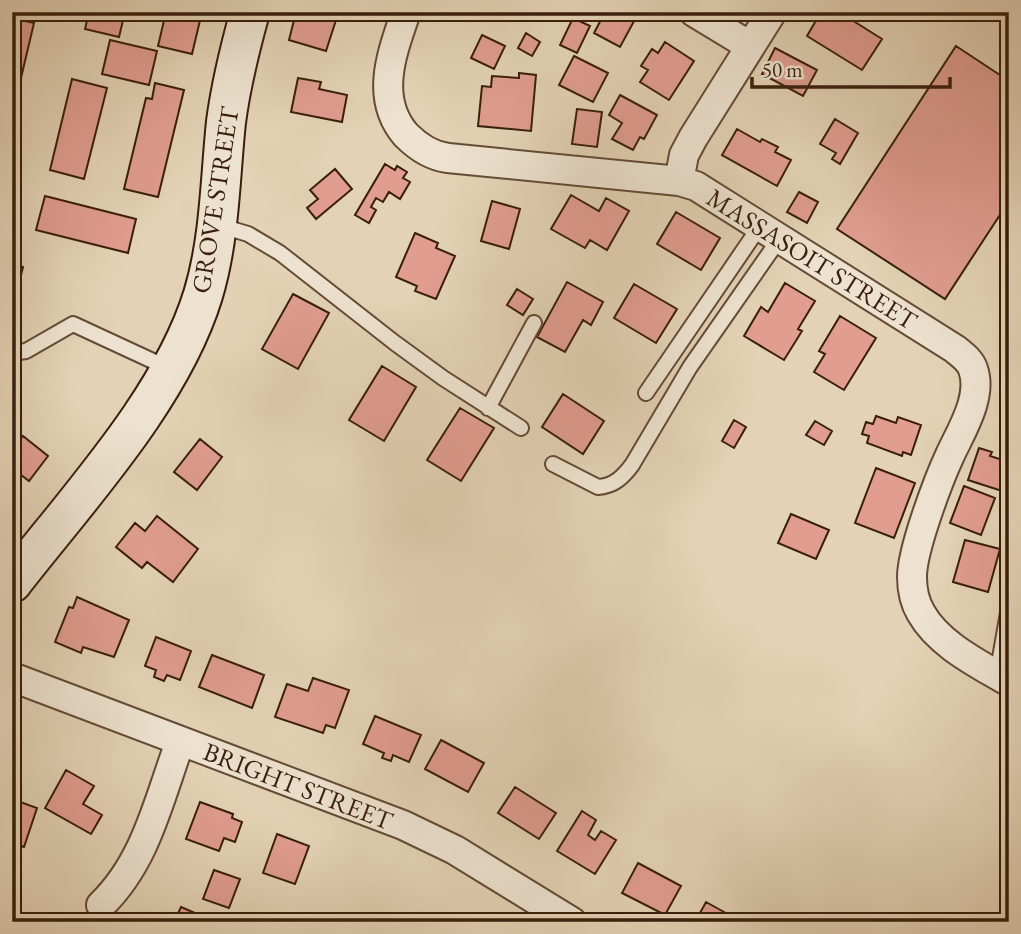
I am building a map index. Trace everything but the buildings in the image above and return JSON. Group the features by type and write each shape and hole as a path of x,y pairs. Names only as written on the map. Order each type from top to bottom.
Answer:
{"street":[{"name":"GROVE STREET","path":"12,583 131,432 169,369 202,297 216,225 230,99 250,12"},
{"name":"MASSASOIT STREET","path":"406,12 390,67 388,99 401,129 422,149 448,158 679,181 702,189 955,349 972,365 975,380 970,410 941,477 916,556 912,579 916,601 927,622 954,648 1003,679"},
{"path":"694,12 750,46"},
{"path":"679,181 684,155 693,138 772,12"},
{"name":"BRIGHT STREET","path":"12,677 402,825 437,841 572,922"},
{"path":"101,905 122,883 137,859 180,742"}],"lane":[{"path":"216,225 240,230 280,253 395,343 520,428"},
{"path":"646,393 770,232"},
{"path":"553,464 598,487 620,479 632,464 770,232"},
{"path":"488,408 534,323"},
{"path":"12,353 26,351 73,324 169,369"},
{"path":"1003,679 1009,607"}]}
